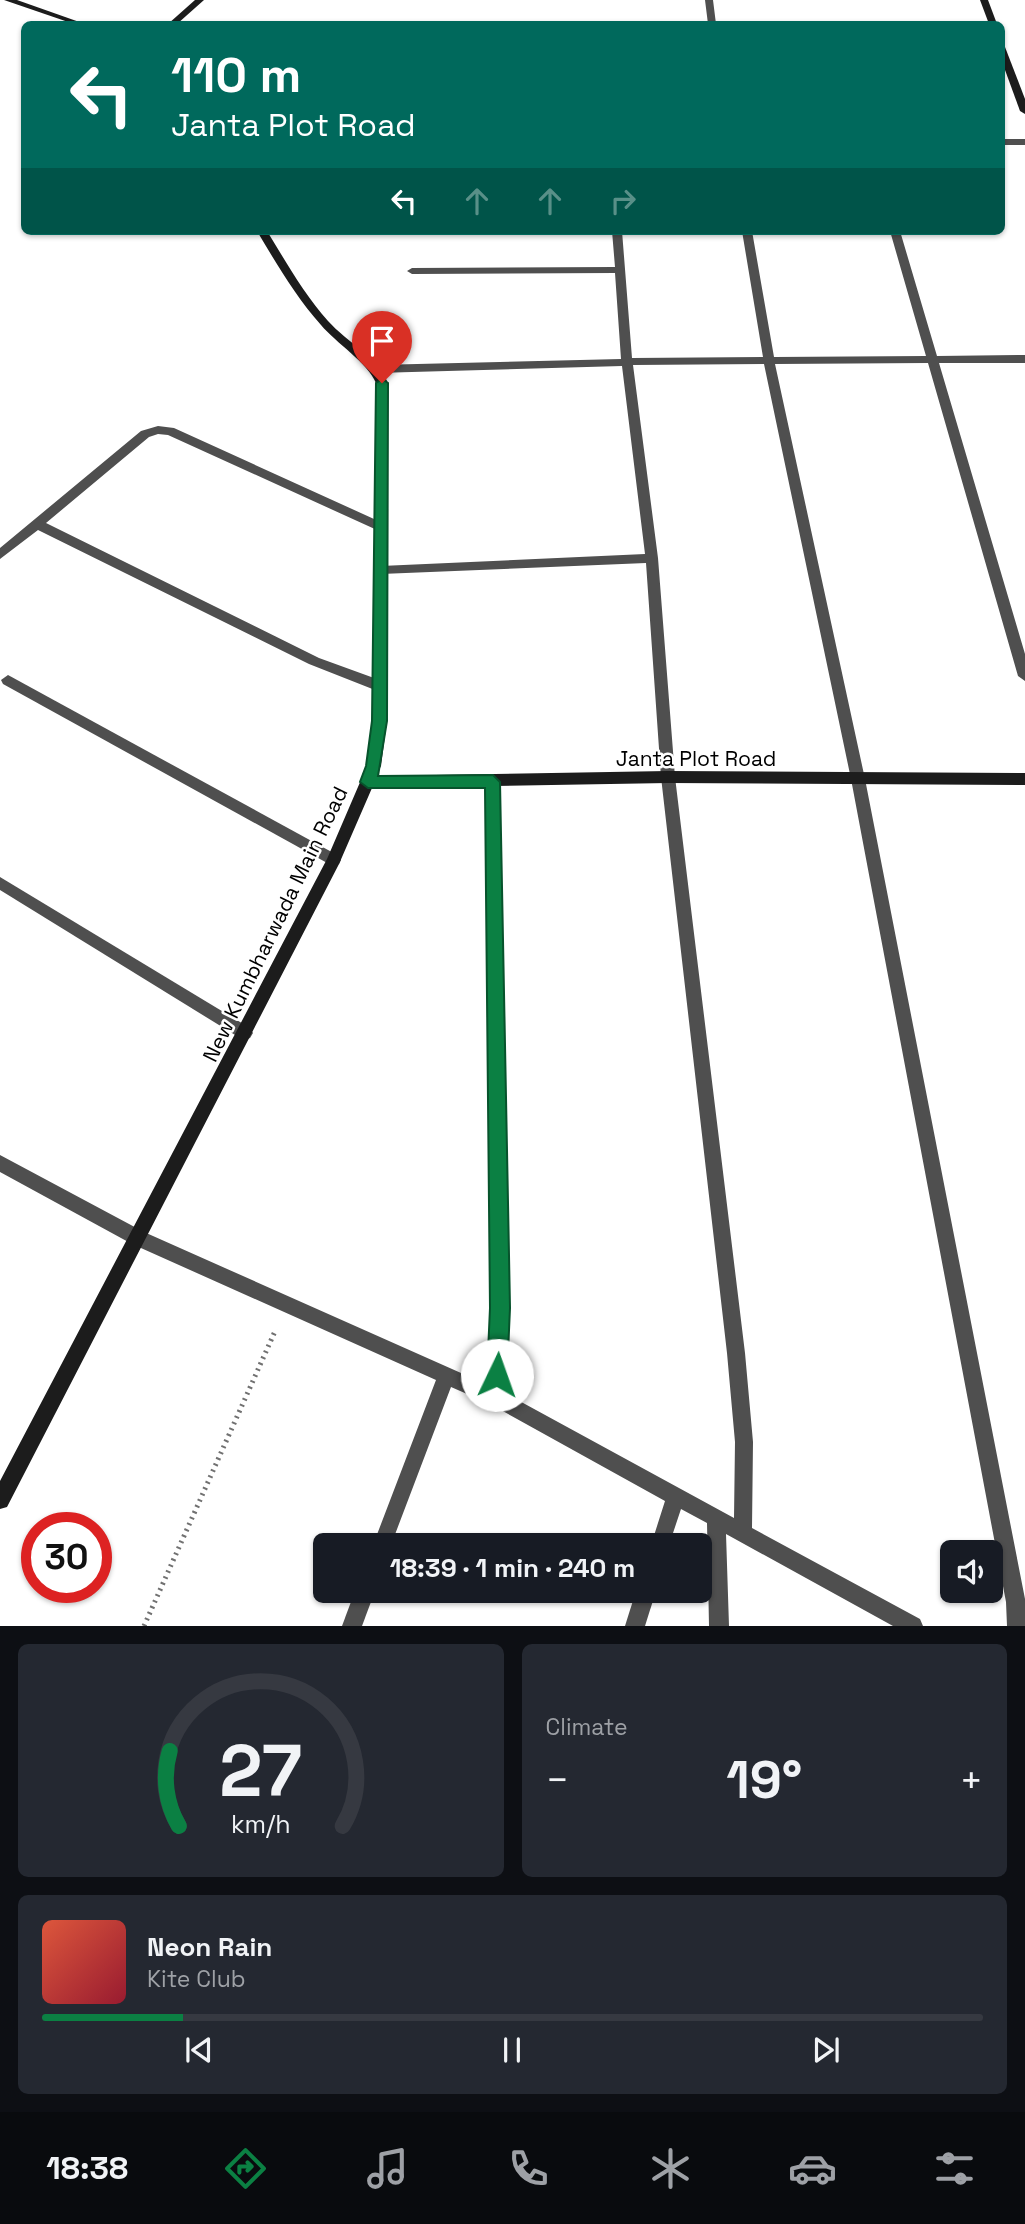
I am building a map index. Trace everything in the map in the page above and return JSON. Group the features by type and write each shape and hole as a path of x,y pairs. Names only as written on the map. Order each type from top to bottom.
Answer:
{"street":[{"path":"8,0 23,2 73,21"},
{"path":"176,21 200,0"},
{"path":"709,0 712,21"},
{"path":"984,0 992,21"},
{"path":"1005,58 1025,111"},
{"path":"1005,142 1025,142"},
{"path":"265,235 326,324 345,345 376,369 627,362 934,362 1025,359"},
{"path":"617,235 627,362 652,558 668,777 736,1353 744,1442 743,1532"},
{"path":"748,235 769,362 858,779 1016,1602 1017,1626"},
{"path":"896,235 1025,676"},
{"path":"412,271 620,270"},
{"name":"New Kumbharwada Main Road","path":"0,1500 334,860 374,766 380,686 382,383 376,369"},
{"path":"0,555 145,434 163,430 381,527"},
{"path":"37,524 314,661 380,686"},
{"path":"381,570 652,558"},
{"path":"8,680 334,860"},
{"name":"Janta Plot Road","path":"368,782 668,777 1025,779"},
{"path":"493,782 500,1308 496,1398"},
{"path":"0,883 244,1034"},
{"path":"0,1163 138,1238 496,1398 913,1626"},
{"path":"387,1533 447,1375"},
{"path":"664,1533 676,1496"},
{"path":"716,1519 719,1626"},
{"path":"352,1626 361,1603"},
{"path":"635,1626 642,1603"}],"path":[{"path":"145,1626 287,1304"}],"route":[{"path":"382,383 380,721 374,766 368,782 493,782 500,1308 497,1375"}]}
